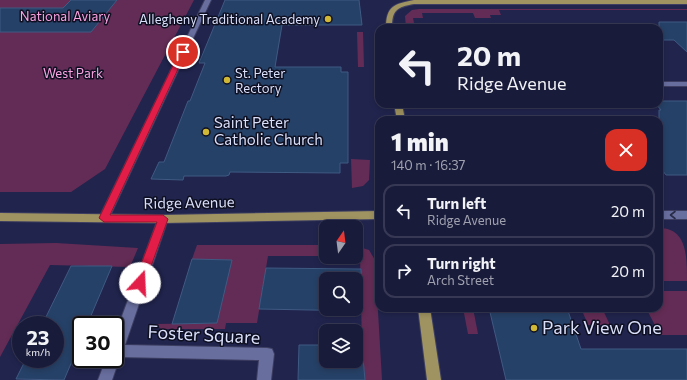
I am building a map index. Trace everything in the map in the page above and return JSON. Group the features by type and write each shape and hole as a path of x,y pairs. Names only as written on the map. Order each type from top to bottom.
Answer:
{"main road":[{"path":"389,24 388,16 392,9 400,4 426,1 687,2"},
{"name":"Ridge Avenue","path":"0,217 163,219 375,215"},
{"path":"425,312 434,380"}],"street":[{"path":"104,218 208,0"},
{"path":"663,84 687,84"},
{"path":"663,215 687,215"},
{"name":"Foster Square","path":"124,329 163,219"},
{"name":"Foster Square","path":"124,354 267,354 264,380"},
{"name":"Foster Square","path":"105,380 110,368"}],"green space":[{"name":"West Park","path":"0,0 194,0 105,169 71,192 0,192"},
{"path":"687,9 499,10 501,15 490,15 491,18 475,18 473,13 422,13 423,18 413,18 414,24 406,24 405,16 412,10"},
{"path":"357,32 363,32 364,67 358,67"},
{"path":"351,159 370,160 369,180 363,186 352,188"},
{"path":"663,228 668,229 675,233 684,245 687,262 687,281 663,281"},
{"path":"56,243 138,248 130,267 50,265 22,316 12,316 12,335 0,357 0,244"},
{"path":"197,245 319,245 319,256 268,256 257,323 226,323 225,329 161,329 156,324 217,323 220,309 192,259"},
{"path":"363,248 369,250 375,260 375,312 378,312 382,380 365,380 363,324 362,324 361,316 363,316 363,272 360,272 360,264 363,264"},
{"path":"663,291 687,291 687,335 660,335 648,312 663,312"},
{"path":"464,312 474,312 478,334 468,334"},
{"path":"583,312 604,312 610,325 588,325"}],"building":[{"name":"National Aviary","path":"71,0 117,0 91,32 0,32 0,8 63,8"},
{"path":"225,0 359,0 362,25 282,25 275,67 341,67 341,72 348,72 348,163 340,163 340,173 230,172 229,175 226,176 184,176 183,180 151,179 159,162 164,162 188,101 190,101 205,63 199,63"},
{"path":"659,22 687,22 687,52 674,40 663,40 663,24 659,24"},
{"path":"663,101 687,101 687,175 666,175 663,171 663,116 659,116 659,110 661,110 659,108 663,108"},
{"path":"192,259 232,260 217,323 172,324"},
{"path":"71,266 112,266 91,316 72,316 72,361 64,380 16,379 22,368 64,368 64,316 46,316"},
{"path":"266,268 361,269 361,272 319,272 319,310 259,309"},
{"name":"Park View One","path":"490,312 568,312 581,349 687,349 687,380 506,380"},
{"path":"299,345 319,345 319,368 363,368 363,357 365,380 298,380"}],"place":[{"name":"Allegheny Traditional Academy","path":"328,19"},
{"name":"St. Peter Rectory","path":"227,80"},
{"name":"Saint Peter Catholic Church","path":"206,132"},
{"name":"Park View One","path":"534,328"}],"route":[{"path":"140,283 163,219 104,218 183,52"}]}
